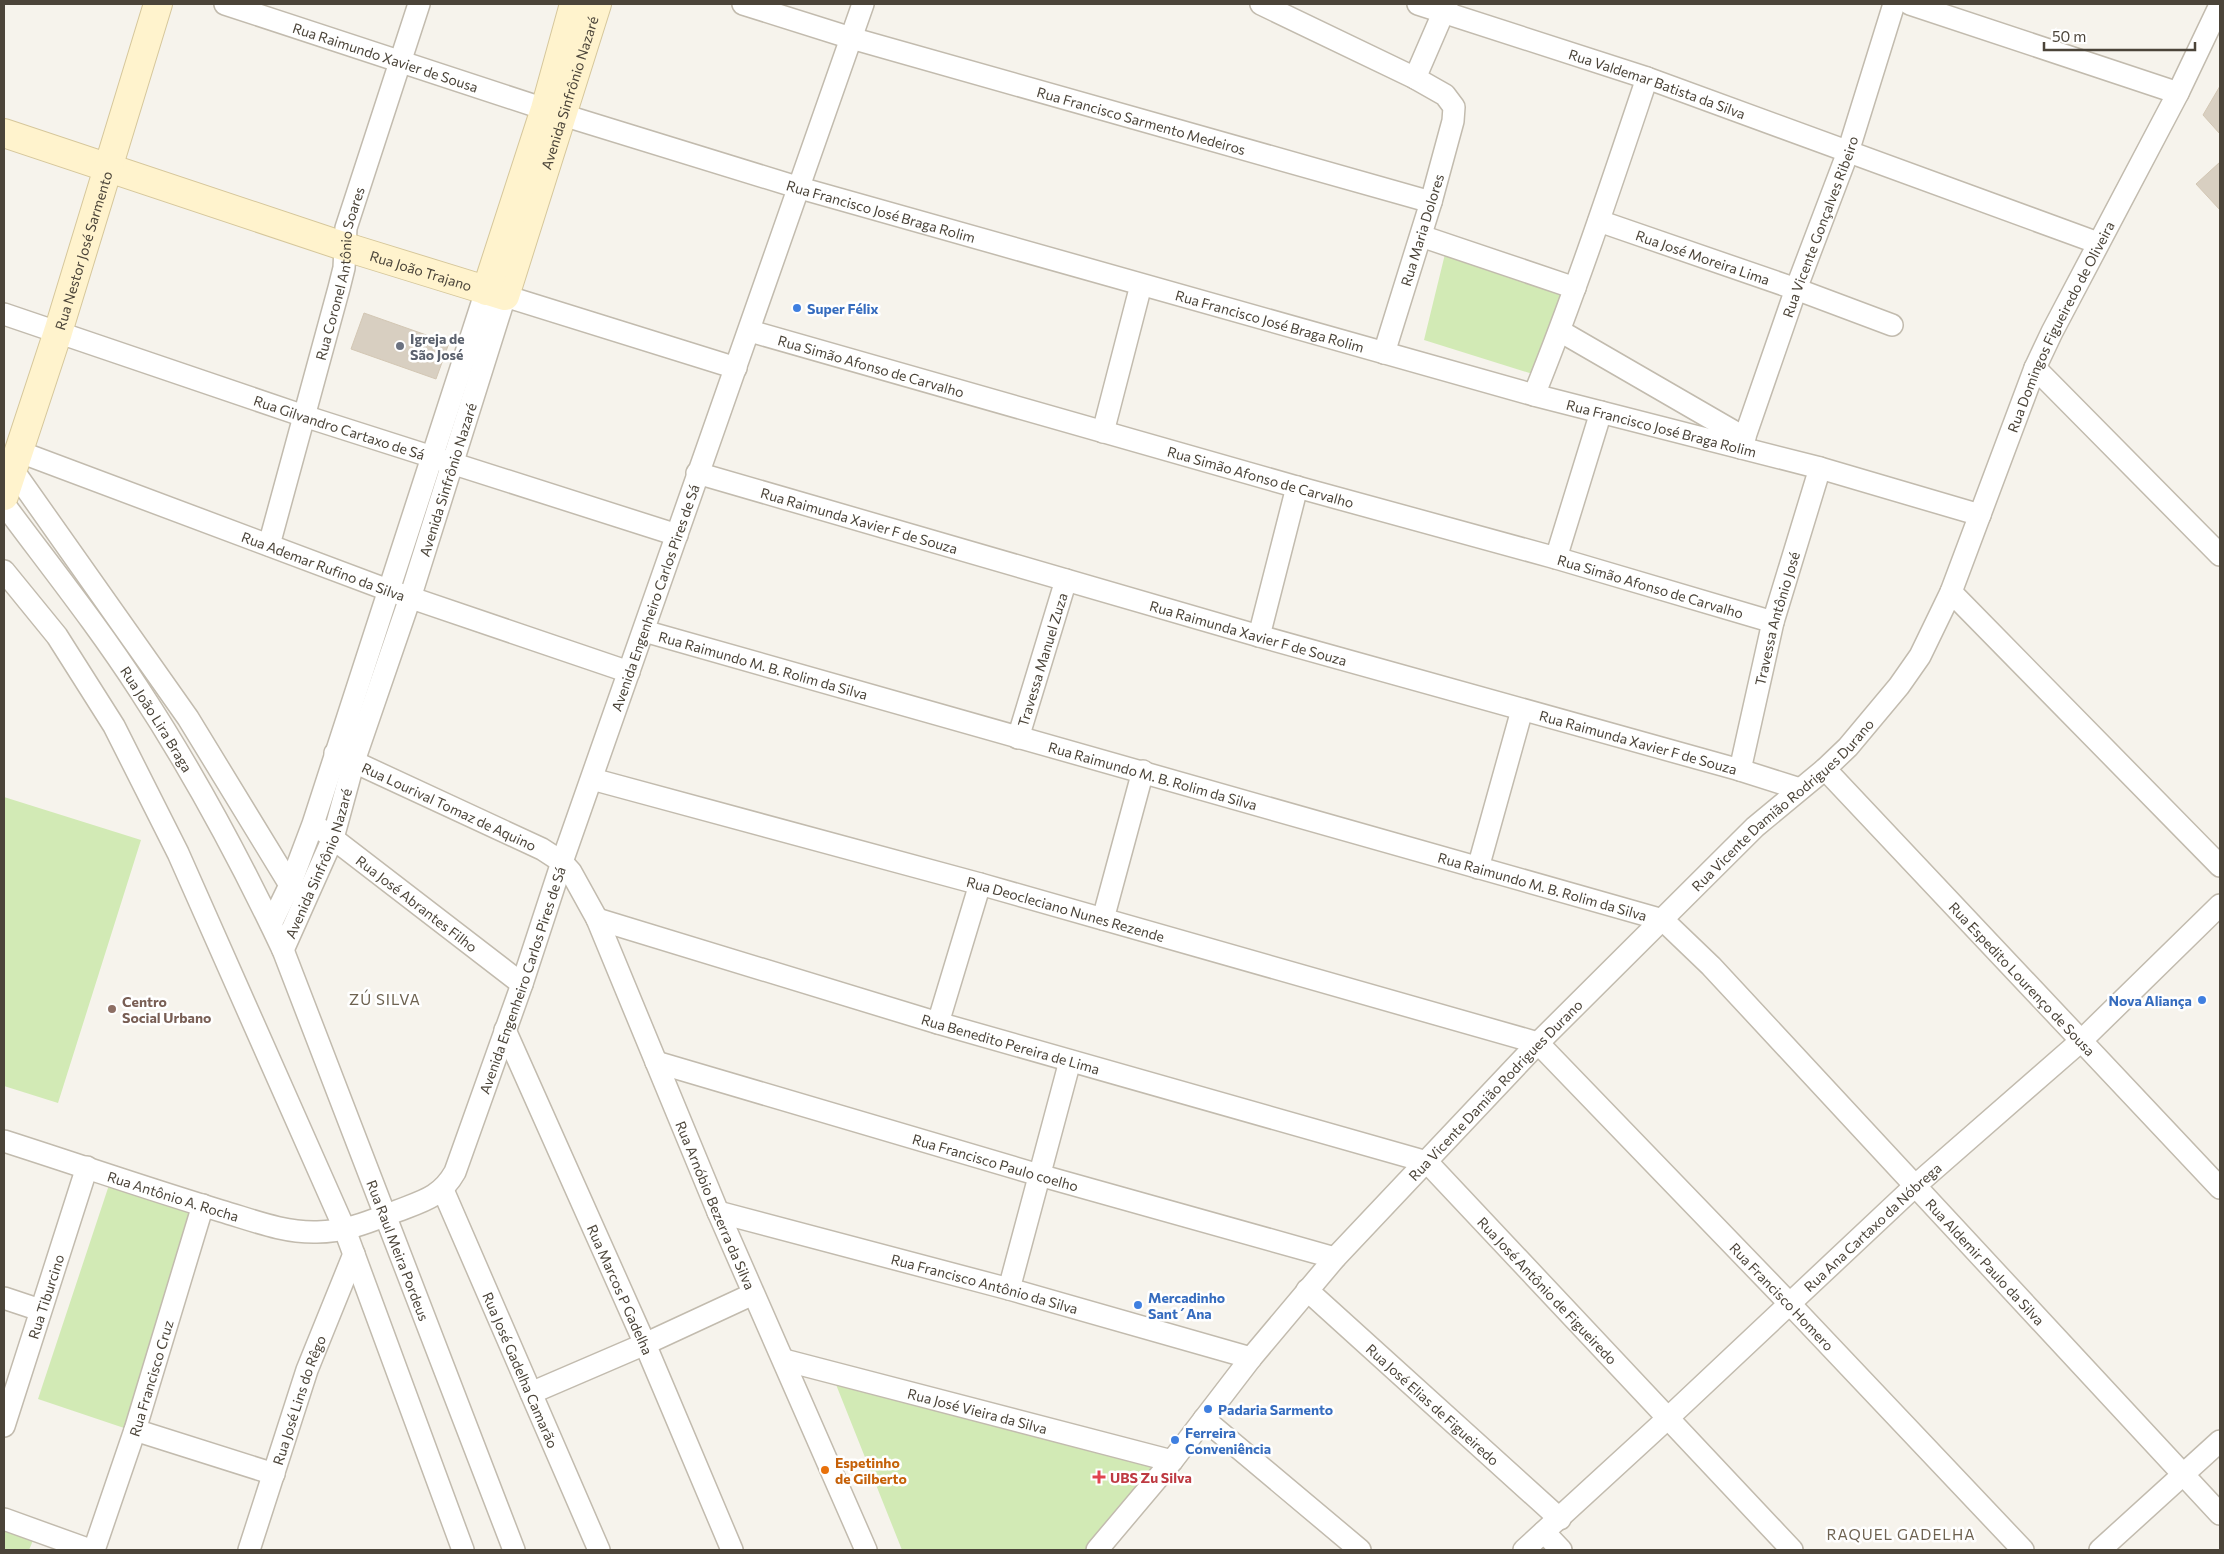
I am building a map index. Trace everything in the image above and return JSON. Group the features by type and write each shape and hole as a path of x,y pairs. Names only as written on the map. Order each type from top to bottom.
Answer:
{"street":[{"name":"Rua Nestor José Sarmento","path":"4,496 58,332 158,4"},
{"name":"Rua Raimundo Xavier de Sousa","path":"225,4 554,112"},
{"name":"Rua Coronel Antônio Soares","path":"269,545 339,288 346,247 346,228 419,4"},
{"name":"Avenida Sinfrônio Nazaré","path":"554,112 574,4"},
{"name":"Avenida Sinfrônio Nazaré","path":"271,924 290,884 313,824 344,757 410,598 443,460 554,112 597,4"},
{"name":"Rua Francisco Sarmento Medeiros","path":"743,4 852,38 1431,202"},
{"name":"Avenida Engenheiro Carlos Pires de Sá","path":"443,1190 455,1172 522,984 562,862 697,473 750,331 864,4"},
{"path":"1261,4 1414,78 1446,8"},
{"name":"Rua Valdemar Batista da Silva","path":"1418,4 1446,8 1647,78 2098,243"},
{"name":"Rua Vicente Gonçalves Ribeiro","path":"1743,443 1796,288 1848,152 1894,4"},
{"path":"1910,4 2178,93"},
{"name":"Rua Domingos Figueiredo de Oliveira","path":"1920,656 1951,592 2035,368 2098,243 2178,93 2220,5"},
{"name":"Rua Maria Dolores","path":"1384,353 1421,236 1453,121 1454,107 1445,95 1414,78"},
{"path":"1534,396 1560,331 1647,78"},
{"name":"Rua Francisco José Braga Rolim","path":"554,112 800,188 1141,285 1534,396 1743,443 1820,468 1980,515"},
{"name":"Rua João Trajano","path":"4,133 346,247 736,368"},
{"name":"Rua José Moreira Lima","path":"1599,221 1796,288 1892,325"},
{"path":"1421,236 1575,288"},
{"path":"1103,432 1141,285"},
{"name":"Rua Gilvandro Cartaxo de Sá","path":"4,314 304,416 677,535"},
{"name":"Rua Simão Afonso de Carvalho","path":"750,331 1297,488 1556,558 1773,622"},
{"path":"1560,331 1743,443"},
{"path":"2035,368 2220,556"},
{"path":"1556,558 1600,412"},
{"name":"Avenida Sinfrônio Nazaré","path":"284,950 333,838 344,757 388,590 443,460"},
{"path":"16,461 188,718 290,884 306,900"},
{"name":"Rua Ademar Rufino da Silva","path":"16,461 269,545 410,598 629,672"},
{"name":"Travessa Antônio José","path":"1740,770 1773,622 1820,468"},
{"name":"Rua Raimunda Xavier F de Souza","path":"697,473 1259,636 1740,770 1800,789"},
{"path":"1259,636 1297,488"},
{"name":"Rua João Lira Braga","path":"4,504 101,633 179,752 222,825 284,950"},
{"path":"4,571 58,636 114,726 178,853 345,1230 463,1550"},
{"name":"Travessa Manuel Zuza","path":"1018,738 1066,580"},
{"path":"1951,592 2220,866"},
{"name":"Rua Raimundo M. B. Rolim da Silva","path":"644,630 1018,738 1143,771 1663,920"},
{"name":"Rua Vicente Damião Rodrigues Durano","path":"1104,1548 1251,1358 1335,1258 1538,1044 1755,827 1825,769 1873,719 1920,656"},
{"path":"1478,868 1522,710"},
{"name":"Rua Lourival Tomaz de Aquino","path":"344,757 542,849 562,862"},
{"name":"Rua Espedito Lourenço de Sousa","path":"1825,769 2220,1188"},
{"path":"1103,920 1143,771"},
{"name":"Rua Deocleciano Nunes Rezende","path":"592,779 980,884 1538,1044"},
{"name":"Rua José Abrantes Filho","path":"313,824 522,984"},
{"name":"Rua Arnóbio Bezerra da Silva","path":"562,862 571,872 597,919 718,1212 866,1550"},
{"path":"938,1023 980,884"},
{"name":"Rua Ana Cartaxo da Nóbrega","path":"1524,1550 1668,1418 1916,1185 2082,1040 2220,905"},
{"name":"Rua Benedito Pereira de Lima","path":"597,919 938,1023 1427,1162"},
{"name":"Rua Aldemir Paulo da Silva","path":"1663,920 1711,966 2220,1514"},
{"name":"Rua Raul Meira Pordeus","path":"284,950 384,1216 514,1550"},
{"name":"Rua Marcos P Gadelha","path":"505,1030 645,1344 732,1550"},
{"name":"Rua Francisco Homero","path":"1538,1044 1790,1304 2023,1550"},
{"path":"1009,1290 1070,1061"},
{"name":"Rua Francisco Paulo coelho","path":"656,1062 1039,1175 1335,1258"},
{"name":"Rua Antônio A. Rocha","path":"4,1141 281,1228 317,1232 345,1230 424,1201 443,1190"},
{"name":"Rua José Antônio de Figueiredo","path":"1427,1162 1792,1550"},
{"name":"Rua Tiburcino","path":"4,1426 87,1167"},
{"name":"Rua José Gadelha Camarão","path":"443,1190 599,1550"},
{"name":"Rua Francisco Cruz","path":"94,1550 135,1430 203,1205"},
{"name":"Rua Francisco Antônio da Silva","path":"718,1212 1009,1290 1251,1358"},
{"name":"Rua José Lins do Rêgo","path":"249,1550 306,1370 354,1254"},
{"name":"Rua José Elias de Figueiredo","path":"1307,1290 1552,1526 1561,1550"},
{"path":"531,1393 645,1344 753,1294"},
{"path":"4,1298 40,1310"},
{"name":"Rua José Vieira da Silva","path":"784,1360 1172,1462"},
{"path":"1204,1419 1360,1550"},
{"path":"135,1430 274,1474"},
{"path":"2100,1550 2220,1441"},
{"path":"4,1519 90,1550"}],"green space":[{"path":"1445,254 1571,297 1539,376 1424,340"},
{"path":"4,797 141,840 58,1103 4,1086"},
{"path":"109,1185 204,1216 133,1431 38,1399"},
{"path":"829,1367 1169,1461 1091,1550 902,1550"},
{"path":"4,1527 34,1538 29,1550 4,1550"}],"building":[{"path":"2220,86 2220,134 2203,115"},
{"path":"2220,162 2220,210 2196,184"},
{"name":"Igreja de São José","path":"364,313 449,343 436,379 351,349"}],"place":[{"name":"Super Félix","path":"797,308"},
{"name":"Igreja de São José","path":"400,346"},
{"name":"Nova Aliança","path":"2202,1000"},
{"name":"Centro Social Urbano","path":"112,1009"},
{"name":"Mercadinho Sant´Ana","path":"1138,1305"},
{"name":"Padaria Sarmento","path":"1208,1409"},
{"name":"Ferreira Conveniência","path":"1175,1440"},
{"name":"Espetinho de Gilberto","path":"825,1470"},
{"name":"UBS Zu Silva","path":"1099,1477"}],"district":[{"name":"ZÚ SILVA","path":"385,999"},
{"name":"RAQUEL GADELHA","path":"1901,1534"}]}
